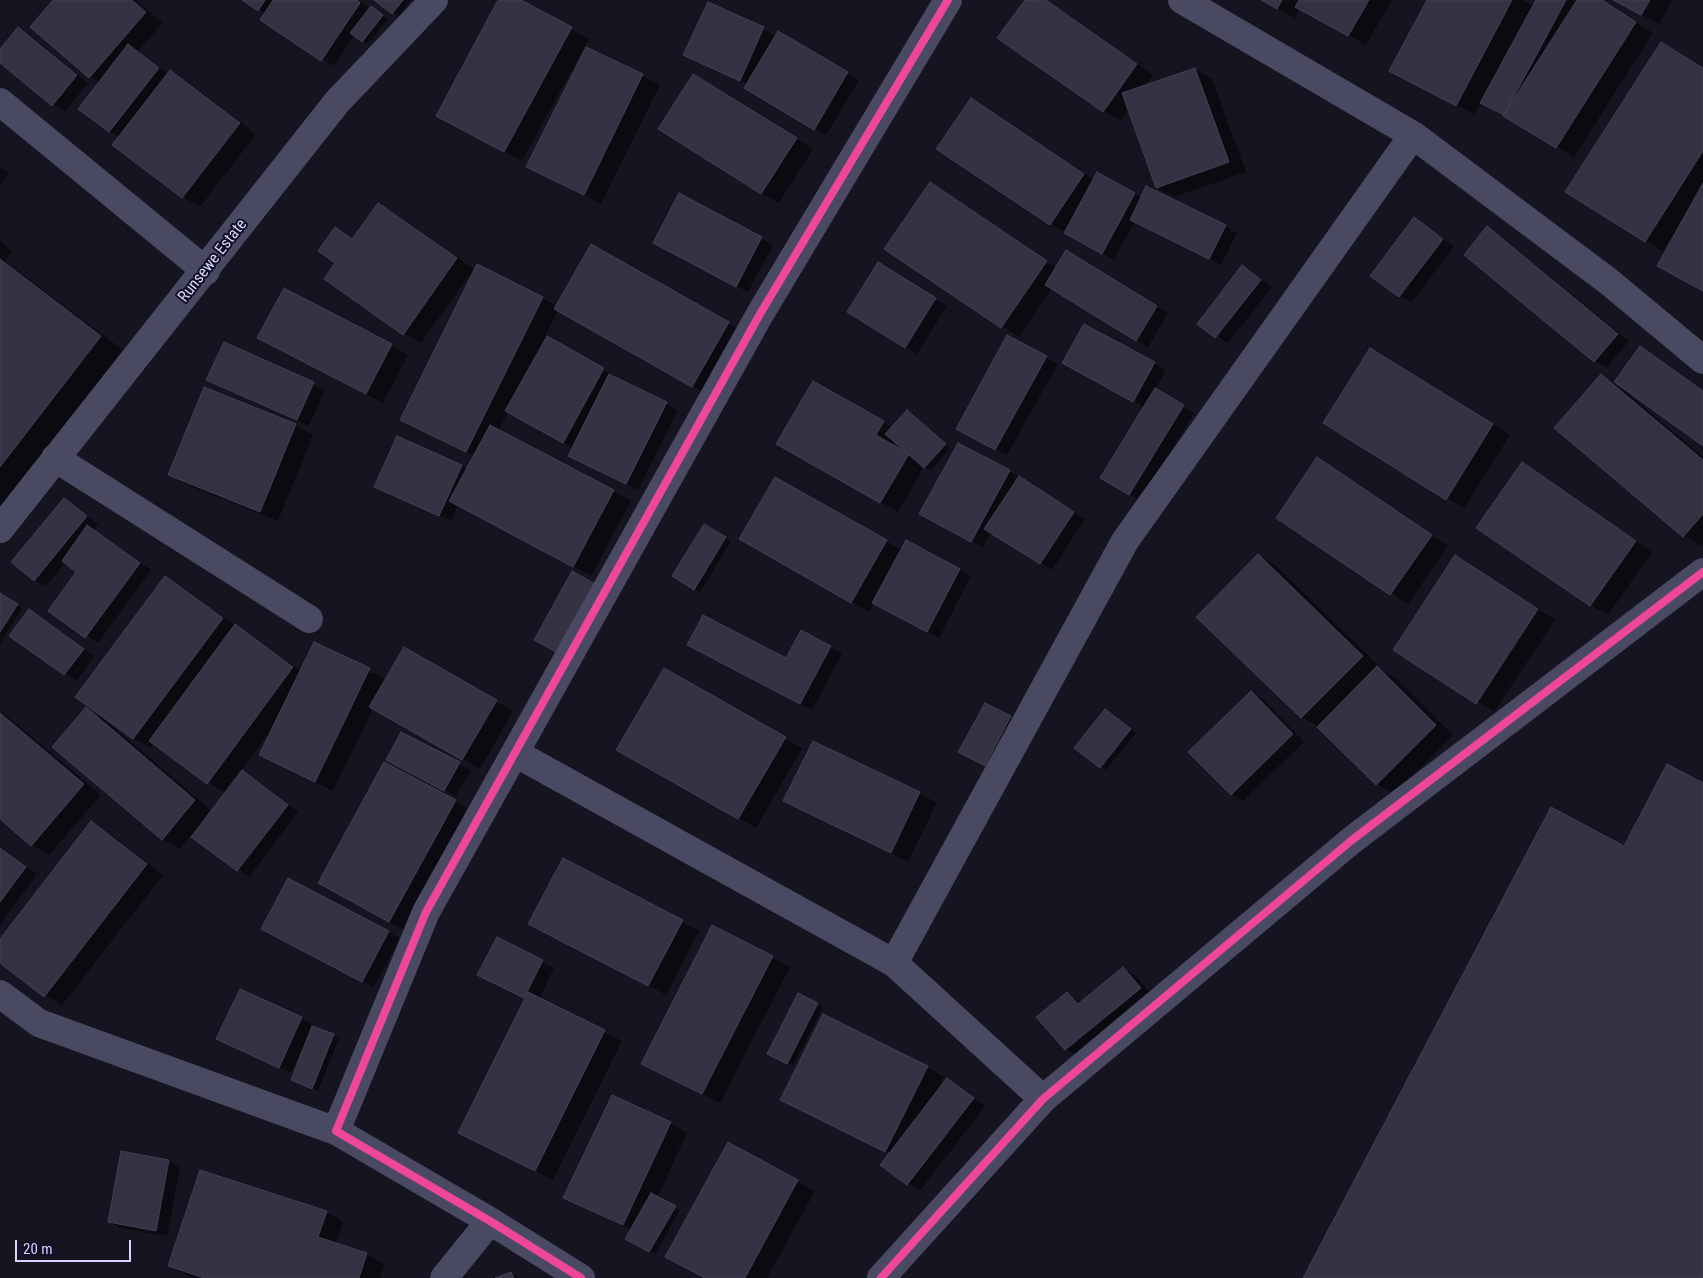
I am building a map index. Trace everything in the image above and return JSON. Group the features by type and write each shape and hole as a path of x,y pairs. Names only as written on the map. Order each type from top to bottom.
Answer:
{"street":[{"name":"Runsewe Estate","path":"0,529 337,102 434,0"},
{"path":"336,1132 426,912 760,314 948,0"},
{"path":"1182,0 1413,135 1608,281 1703,360"},
{"path":"0,102 206,270"},
{"path":"894,963 1125,541 1413,135"},
{"path":"55,458 309,619"},
{"path":"881,1278 1044,1100 1352,840 1703,572"},
{"path":"515,754 894,963 1044,1100"},
{"path":"0,994 39,1023 336,1132 490,1221 581,1278"},
{"path":"444,1278 490,1221"}],"building":[{"path":"53,0 132,0 146,12 89,78 30,27"},
{"path":"242,0 265,0 258,11"},
{"path":"273,0 357,0 360,3 321,61 260,20"},
{"path":"374,0 403,0 392,14"},
{"path":"498,0 521,0 572,27 504,152 436,116"},
{"path":"1025,0 1046,0 1137,64 1103,112 997,38"},
{"path":"1261,0 1282,0 1277,9"},
{"path":"1299,0 1369,0 1348,36 1295,7"},
{"path":"1427,0 1512,0 1456,106 1389,71"},
{"path":"1536,0 1566,0 1504,115 1480,103"},
{"path":"1577,0 1602,0 1636,22 1556,148 1503,116"},
{"path":"1613,0 1650,0 1641,15"},
{"path":"708,2 764,27 740,81 683,55"},
{"path":"371,6 383,15 362,42 350,33"},
{"path":"18,27 77,75 52,106 0,63 0,49"},
{"path":"778,31 848,72 814,130 744,88"},
{"path":"1661,42 1703,68 1703,151 1645,242 1565,192"},
{"path":"128,44 159,68 109,132 78,109"},
{"path":"586,47 643,74 584,195 526,167"},
{"path":"1195,68 1229,162 1156,188 1122,93"},
{"path":"170,70 240,123 182,198 112,145"},
{"path":"693,74 797,138 761,194 658,129"},
{"path":"971,98 1084,174 1050,225 936,149"},
{"path":"1097,172 1135,193 1102,254 1064,233"},
{"path":"930,182 1047,261 1001,328 884,249"},
{"path":"1703,183 1703,291 1657,266"},
{"path":"1146,186 1226,225 1209,259 1130,220"},
{"path":"679,193 762,237 736,287 653,243"},
{"path":"378,203 457,258 403,335 324,279 335,263 318,251 335,227 352,239"},
{"path":"1414,217 1443,239 1399,297 1370,276"},
{"path":"1487,226 1618,334 1594,362 1464,255"},
{"path":"591,244 729,322 692,387 554,309"},
{"path":"1066,250 1157,306 1136,341 1045,285"},
{"path":"0,259 101,336 0,467"},
{"path":"878,262 936,298 905,348 847,312"},
{"path":"477,264 543,297 466,452 400,420"},
{"path":"1242,265 1261,280 1215,338 1197,324"},
{"path":"284,288 392,344 366,394 257,338"},
{"path":"1084,324 1155,362 1133,402 1062,363"},
{"path":"1007,335 1047,356 995,450 956,429"},
{"path":"547,336 604,368 563,443 505,411"},
{"path":"224,342 314,382 297,420 206,380"},
{"path":"1640,346 1703,391 1703,446 1614,382"},
{"path":"1370,348 1493,424 1446,500 1323,423"},
{"path":"609,374 667,402 626,484 568,456"},
{"path":"1601,374 1703,460 1703,514 1683,537 1554,428"},
{"path":"813,381 884,421 876,435 909,454 880,503 776,444"},
{"path":"204,387 296,424 260,512 168,475"},
{"path":"1155,388 1184,405 1129,495 1100,478"},
{"path":"907,410 946,444 924,468 885,434"},
{"path":"490,425 614,490 573,567 449,501"},
{"path":"397,436 462,465 439,516 374,487"},
{"path":"958,443 1010,470 971,542 919,514"},
{"path":"1317,457 1432,535 1390,595 1276,518"},
{"path":"1522,462 1636,541 1590,606 1476,528"},
{"path":"1019,476 1074,512 1040,564 984,529"},
{"path":"775,477 887,540 851,603 739,539"},
{"path":"64,498 87,516 34,581 11,562"},
{"path":"704,524 726,537 694,590 672,576"},
{"path":"87,525 140,563 85,638 48,611 76,572 62,561"},
{"path":"906,540 960,569 927,632 872,603"},
{"path":"1258,554 1363,656 1301,718 1196,617"},
{"path":"1455,555 1538,609 1476,704 1393,650"},
{"path":"572,571 597,585 559,654 534,640"},
{"path":"165,576 223,618 133,739 75,697"},
{"path":"0,593 18,604 0,632"},
{"path":"29,609 84,649 64,675 9,636"},
{"path":"703,615 786,658 801,630 831,646 800,704 687,645"},
{"path":"235,624 293,667 207,784 149,741"},
{"path":"314,642 370,668 315,782 259,755"},
{"path":"404,647 497,700 462,760 369,707"},
{"path":"1377,666 1436,725 1376,785 1317,727"},
{"path":"664,668 786,737 738,819 616,750"},
{"path":"1251,691 1293,734 1231,795 1188,752"},
{"path":"985,703 1011,716 985,766 958,752"},
{"path":"86,707 195,800 162,840 52,747"},
{"path":"1105,709 1131,729 1100,768 1074,748"},
{"path":"0,713 84,784 31,846 0,819"},
{"path":"401,732 460,762 444,791 386,760"},
{"path":"813,741 920,792 891,853 783,801"},
{"path":"384,762 456,800 389,922 318,883"},
{"path":"1667,764 1703,783 1703,1278 1303,1278 1551,807 1624,846"},
{"path":"242,770 288,805 237,871 191,837"},
{"path":"91,821 147,864 44,997 0,963 0,939"},
{"path":"0,848 26,867 0,902"},
{"path":"563,858 683,920 648,986 528,924"},
{"path":"288,878 389,931 362,982 261,929"},
{"path":"712,925 773,956 702,1094 641,1064"},
{"path":"497,937 543,960 524,998 477,975"},
{"path":"1123,967 1141,988 1065,1050 1036,1017 1067,992 1078,1004"},
{"path":"240,989 302,1017 279,1068 216,1039"},
{"path":"528,992 605,1030 535,1171 458,1133"},
{"path":"798,993 818,1003 787,1064 767,1054"},
{"path":"823,1014 928,1066 885,1152 780,1100"},
{"path":"312,1026 334,1034 312,1089 291,1080"},
{"path":"947,1078 974,1098 907,1185 880,1165"},
{"path":"612,1095 671,1122 623,1225 563,1198"},
{"path":"728,1142 798,1180 745,1278 705,1278 665,1257"},
{"path":"121,1151 169,1160 156,1231 108,1222"},
{"path":"200,1170 327,1211 318,1237 367,1253 359,1278 204,1278 168,1266"},
{"path":"651,1193 676,1206 649,1252 625,1239"},
{"path":"511,1272 514,1278 495,1278"}],"cycle path":[{"path":"581,1278 490,1221 336,1131 426,912 760,314 948,0"},
{"path":"881,1278 1043,1099 1352,840 1703,572"}]}
